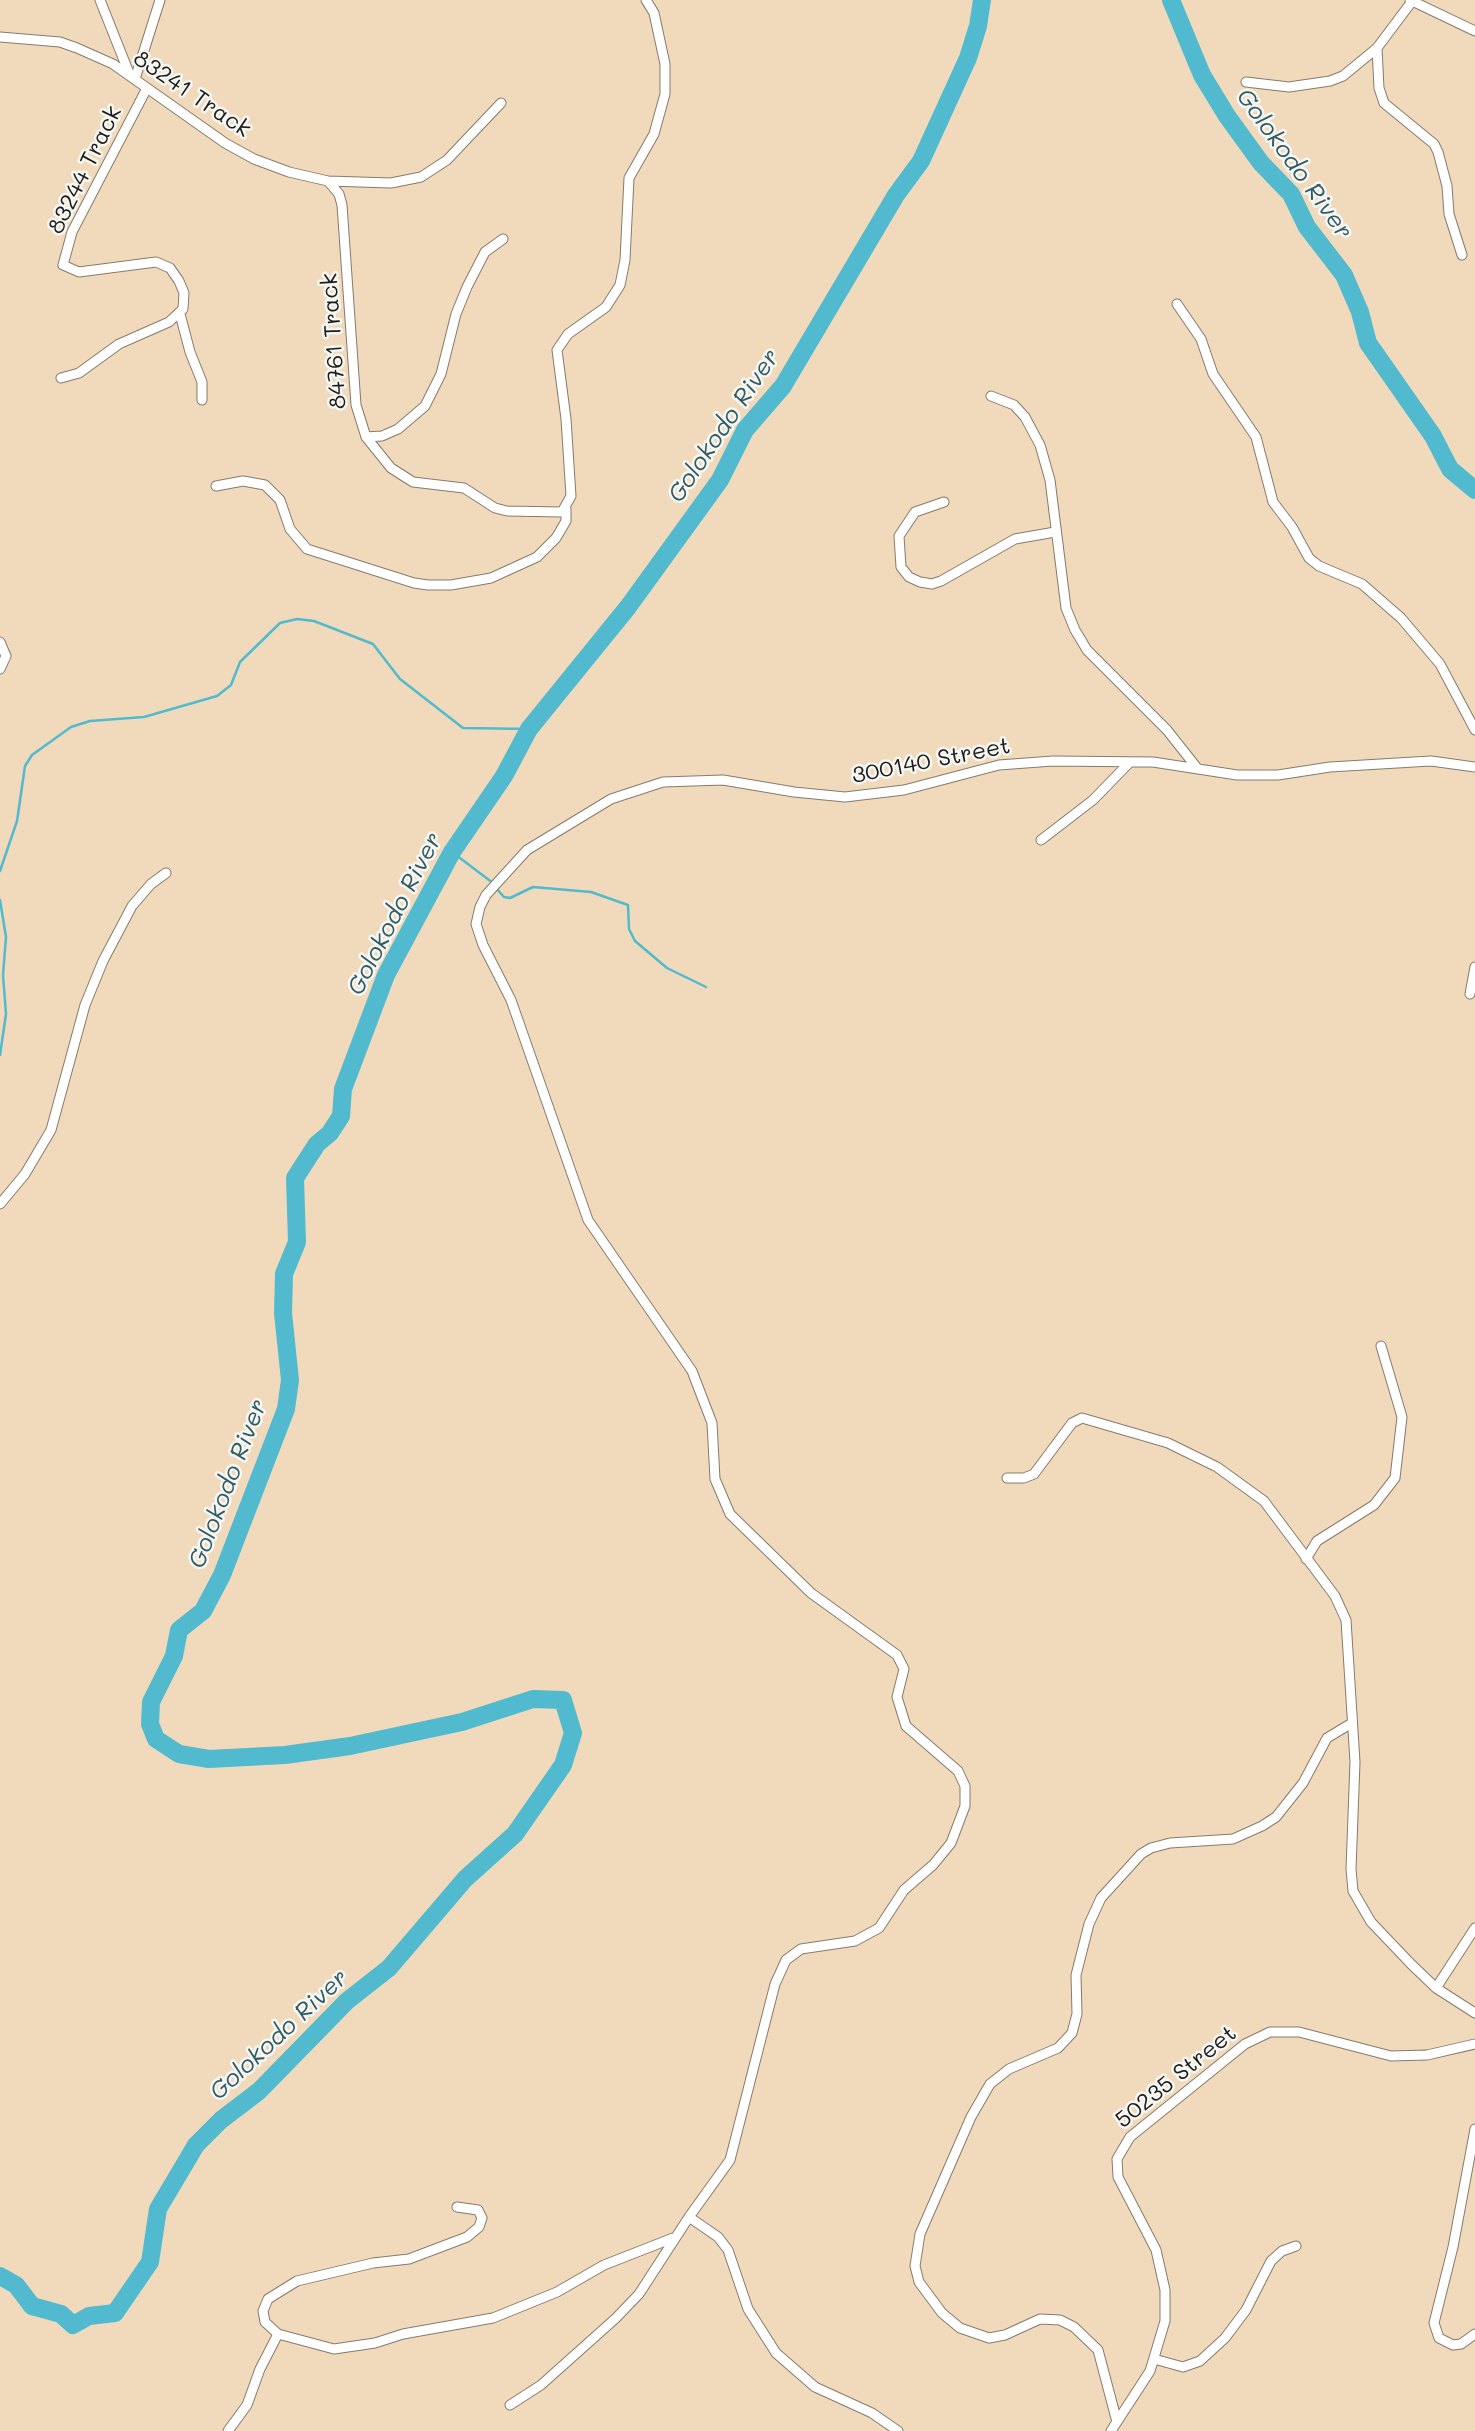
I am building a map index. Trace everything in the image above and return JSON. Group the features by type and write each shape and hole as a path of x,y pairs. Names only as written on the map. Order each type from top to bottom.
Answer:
{"street":[{"path":"100,0 132,77"},
{"path":"132,77 160,0"},
{"path":"216,486 243,481 265,485 274,491 290,529 307,549 414,583 468,583 537,557 556,538 566,521 566,509 571,496 566,419 557,350 568,334 606,307 620,285 625,260 629,178 654,134 667,78 654,13 646,0"},
{"path":"1246,82 1289,87 1330,81 1343,76 1377,48 1412,0 1475,31"},
{"name":"83241 Track","path":"0,37 60,42 113,64 225,143 254,159 289,172 328,181 390,183 421,177 447,160 501,103"},
{"path":"1377,48 1379,88 1384,103 1434,144 1438,152 1447,186 1448,214 1462,255"},
{"name":"83244 Track","path":"147,88 72,232 63,265 79,272 156,262 170,268 179,281 185,303 180,314"},
{"name":"84761 Track","path":"328,181 337,190 342,205 357,415 366,437 391,468 413,482 464,488 495,508 507,511 556,514 566,509"},
{"path":"366,437 382,436 398,429 425,406 441,374 456,314 467,287 485,252 503,239"},
{"path":"1177,304 1201,339 1213,374 1256,437 1273,502 1292,527 1309,558 1319,566 1362,584 1401,618 1440,664 1475,730"},
{"path":"61,378 79,373 118,344 180,314 190,352 202,382 202,400"},
{"path":"991,396 1014,405 1040,445 1050,480 1066,608 1074,630 1087,650 1167,730 1197,768"},
{"path":"944,502 915,512 899,536 901,567 909,577 920,582 932,584 941,581 1016,538 1055,532"},
{"path":"0,642 6,656 0,669"},
{"name":"300140 Street","path":"689,2217 730,2160 775,1984 786,1960 801,1950 855,1941 879,1928 904,1890 933,1865 951,1843 958,1829 966,1794 958,1771 906,1726 897,1697 904,1669 897,1655 811,1594 781,1561 750,1537 730,1514 715,1479 712,1423 692,1371 588,1220 511,1000 483,945 477,924 486,895 527,850 611,799 663,782 723,780 845,797 904,790 952,775 1007,764 1130,762 1197,768 1237,775 1278,775 1341,766 1431,761 1475,767"},
{"path":"1041,840 1093,800 1130,762"},
{"path":"0,1204 25,1174 51,1130 85,1005 103,961 132,906 151,884 166,873"},
{"path":"1470,994 1475,967"},
{"path":"1306,1559 1317,1541 1374,1505 1395,1479 1402,1417 1381,1346"},
{"path":"1007,1478 1024,1478 1034,1474 1077,1420 1107,1423 1168,1443 1238,1480 1264,1501 1335,1597 1346,1620 1355,1762 1351,1869 1353,1891 1378,1930 1436,1988 1475,2013"},
{"path":"1117,2422 1098,2350 1074,2327 1060,2320 1040,2319 1005,2335 989,2338 960,2328 942,2313 919,2282 915,2266 920,2234 971,2117 989,2084 1009,2069 1058,2048 1072,2033 1077,2014 1076,1975 1091,1917 1101,1898 1141,1854 1151,1848 1170,1843 1233,1839 1276,1817 1303,1783 1327,1738 1352,1723"},
{"path":"1436,1988 1475,1928"},
{"name":"50235 Street","path":"1111,2431 1135,2398 1154,2359 1165,2320 1165,2290 1156,2250 1118,2177 1117,2159 1130,2137 1245,2044 1270,2032 1299,2032 1391,2056 1427,2055 1475,2044"},
{"path":"1475,2129 1453,2248 1434,2323 1439,2338 1444,2343 1461,2344 1475,2334"},
{"path":"457,2207 478,2210 482,2218 479,2227 467,2237 409,2259 373,2263 297,2281 268,2299 263,2311 265,2322 278,2334 343,2350 403,2334 493,2318 558,2292 604,2265 673,2238"},
{"path":"510,2405 541,2385 639,2294 689,2217 718,2237 728,2250 748,2309 776,2353 816,2387 872,2413 898,2431"},
{"path":"1154,2359 1183,2367 1200,2361 1225,2338 1246,2310 1271,2261 1282,2251 1296,2246"},
{"path":"228,2431 247,2405 260,2369 278,2334"}],"waterway":[{"name":"Golokodo River","path":"0,2276 16,2285 32,2306 61,2314 73,2325 89,2316 115,2313 150,2262 158,2209 196,2145 221,2120 259,2091 347,2001 389,1968 465,1879 515,1834 563,1765 573,1733 563,1700 533,1699 462,1722 350,1746 285,1755 209,1759 179,1754 156,1739 150,1724 151,1702 174,1656 179,1630 203,1611 222,1575 286,1409 290,1380 283,1313 284,1274 297,1242 295,1178 317,1144 330,1133 341,1116 343,1089 386,975 452,852 504,776 529,729 628,607 720,480 745,430 783,386 896,195 921,161 968,58 978,26 982,0"},
{"name":"Golokodo River","path":"1171,0 1202,75 1227,116 1261,163 1291,194 1307,227 1344,275 1360,312 1368,343 1433,436 1450,469 1475,490"},
{"path":"0,871 17,821 25,766 32,755 71,727 90,721 144,717 217,696 231,685 240,662 280,623 297,619 314,621 373,644 400,679 463,728 529,729"},
{"path":"452,852 493,883"},
{"path":"496,888 504,897 510,898 533,887 591,892 628,905 629,929 635,941 667,968 706,987"},
{"path":"0,900 6,937 3,975 6,1014 0,1055"}]}
